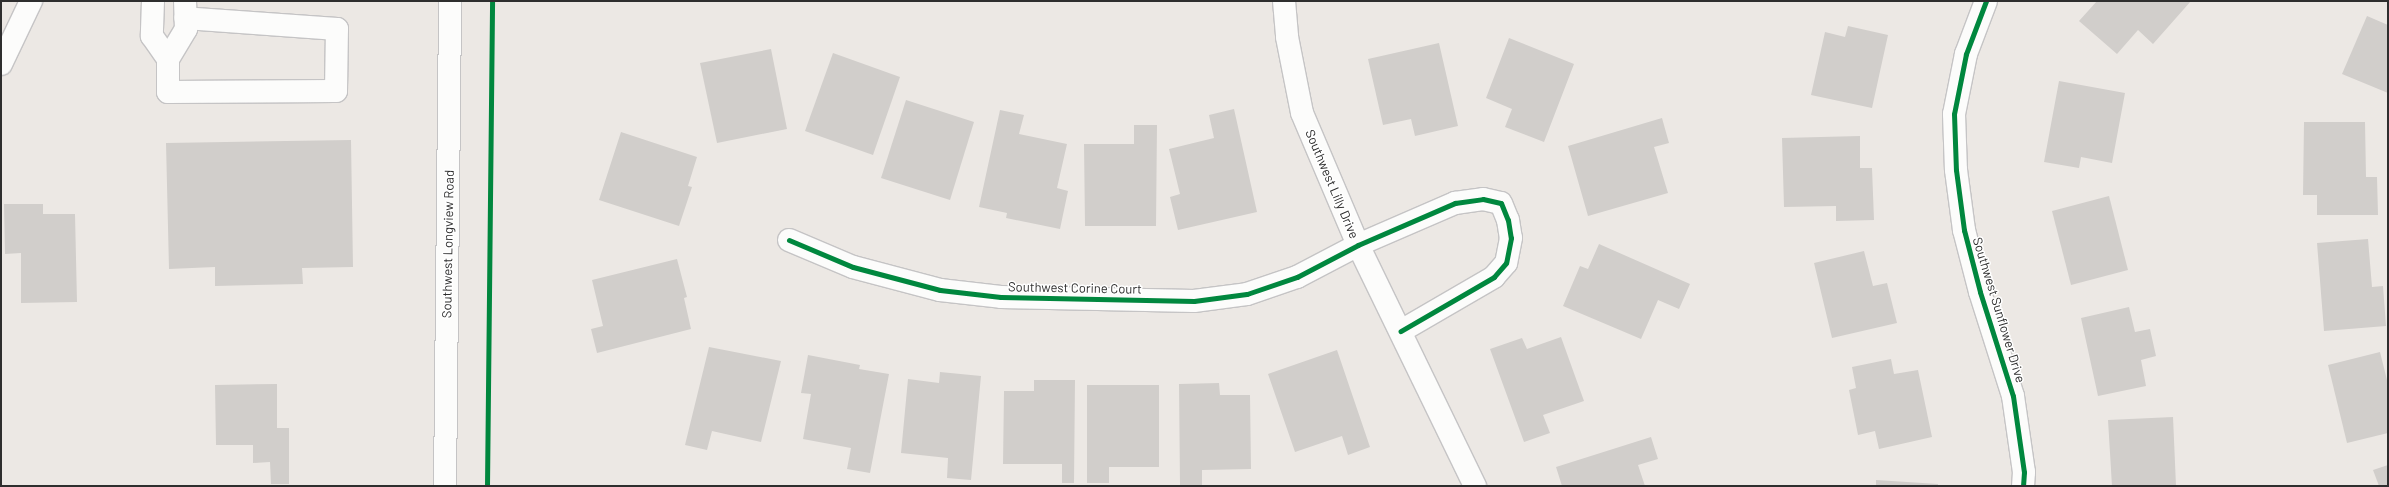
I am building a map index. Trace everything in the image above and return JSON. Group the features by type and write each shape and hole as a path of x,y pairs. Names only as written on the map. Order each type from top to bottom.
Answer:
{"street":[{"path":"1,64 31,1"},
{"path":"153,1 152,36 168,59"},
{"name":"Southwest Longview Road","path":"445,486 450,1"},
{"name":"Southwest Lilly Drive","path":"1284,1 1288,43 1302,113 1358,245 1475,486"},
{"name":"Southwest Sunflower Drive","path":"1986,1 1966,54 1954,114 1956,170 1964,230 1980,292 2013,396 2024,472 2023,486"},
{"path":"185,9 337,29 336,91 168,92 168,59 186,29 185,9"},
{"name":"Southwest Corine Court","path":"789,240 853,267 940,290 1001,297 1194,302 1247,294 1297,277 1358,245 1455,203 1483,198 1500,203 1508,220 1511,238 1506,263 1494,277 1400,331"}],"building":[{"path":"2097,1 2191,1 2153,44 2138,30 2117,54 2079,21"},
{"path":"2367,16 2388,25 2388,93 2342,74"},
{"path":"1848,26 1888,35 1872,108 1811,95 1825,32 1845,37"},
{"path":"1509,38 1574,64 1544,142 1505,127 1512,109 1486,98"},
{"path":"1439,43 1458,126 1415,136 1411,119 1383,125 1368,59"},
{"path":"771,49 787,129 717,143 700,63"},
{"path":"833,53 900,77 873,155 805,131"},
{"path":"2059,81 2125,93 2112,163 2081,157 2079,168 2044,162"},
{"path":"906,100 974,122 950,200 881,178"},
{"path":"1234,109 1257,212 1178,230 1170,197 1180,194 1169,149 1214,138 1209,115"},
{"path":"1000,110 1024,115 1019,134 1067,144 1057,188 1068,191 1060,229 1006,218 1007,213 979,207"},
{"path":"1662,118 1669,143 1654,147 1668,193 1588,216 1568,146"},
{"path":"2304,122 2365,122 2366,177 2377,177 2378,215 2317,215 2317,195 2303,195"},
{"path":"1134,125 1157,125 1156,226 1085,226 1084,144 1134,144"},
{"path":"621,132 697,157 688,186 692,187 679,226 599,200"},
{"path":"1860,136 1860,168 1872,168 1874,220 1836,221 1836,206 1784,207 1782,138"},
{"path":"351,140 353,267 302,268 303,284 215,286 215,267 169,269 166,143"},
{"path":"2109,196 2128,270 2071,285 2052,211"},
{"path":"4,204 43,204 43,214 75,214 77,302 21,303 21,253 5,254"},
{"path":"2368,239 2372,287 2383,286 2386,326 2324,331 2317,243"},
{"path":"1599,244 1690,284 1679,309 1658,300 1641,339 1563,306 1580,266 1588,269"},
{"path":"1864,251 1873,286 1887,283 1897,323 1832,338 1814,263"},
{"path":"677,259 687,297 684,298 691,329 597,353 591,329 603,326 592,280"},
{"path":"2129,307 2135,332 2150,329 2156,356 2141,360 2146,386 2098,396 2081,318"},
{"path":"1561,337 1584,401 1543,415 1550,433 1524,442 1490,349 1522,338 1527,349"},
{"path":"709,347 781,361 761,442 712,431 707,450 685,445"},
{"path":"1337,350 1370,447 1348,455 1342,436 1295,452 1268,374"},
{"path":"2380,352 2388,384 2388,433 2347,443 2328,365"},
{"path":"808,355 860,365 859,369 889,374 870,473 847,469 851,448 803,439 811,394 801,393"},
{"path":"1891,359 1894,374 1918,370 1932,437 1879,449 1875,431 1858,435 1849,390 1856,388 1852,367"},
{"path":"940,372 981,376 971,480 947,478 948,458 901,453 908,379 939,383"},
{"path":"1034,380 1075,380 1074,483 1062,483 1062,464 1003,464 1004,391 1034,391"},
{"path":"1219,383 1220,395 1250,395 1251,469 1202,470 1202,486 1180,486 1179,384"},
{"path":"277,384 277,428 289,428 289,484 271,484 270,462 253,463 253,445 216,445 215,385"},
{"path":"1087,385 1159,385 1159,467 1109,467 1109,483 1087,483"},
{"path":"2173,417 2176,486 2112,486 2108,420"},
{"path":"1651,437 1658,459 1638,465 1645,486 1562,486 1556,467"},
{"path":"2388,465 2388,486 2379,486 2373,470"},
{"path":"1876,480 1938,484 1938,486 1876,486"}],"cycle path":[{"path":"487,486 492,1"},
{"path":"1986,1 1966,54 1954,114 1956,170 1964,230 1980,292 2013,396 2024,472 2023,486"},
{"path":"789,240 853,267 940,290 1001,297 1194,301 1247,294 1297,277 1358,245 1455,203 1483,199 1501,203 1508,220 1511,238 1506,263 1494,277 1401,331"}]}
